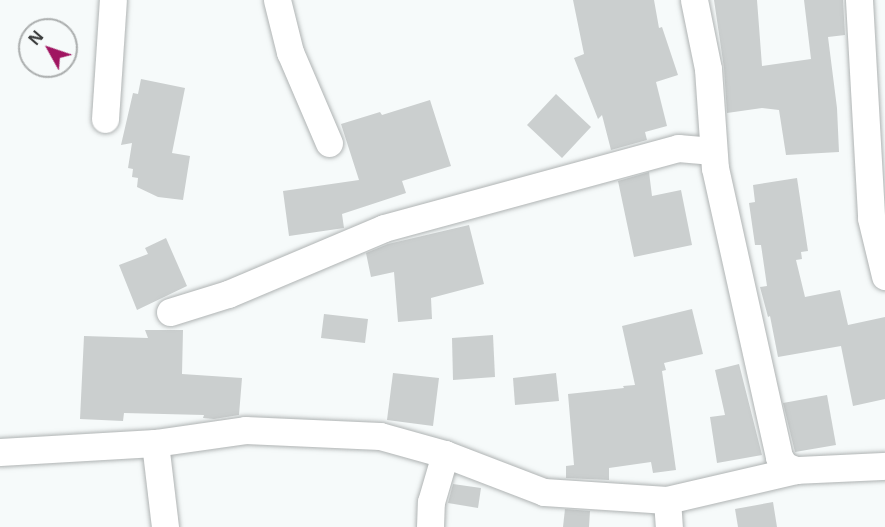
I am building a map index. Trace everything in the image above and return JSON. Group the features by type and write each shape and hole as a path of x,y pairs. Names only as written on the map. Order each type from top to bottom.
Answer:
{"street":[{"path":"105,118 113,0"},
{"path":"277,0 290,52 329,143"},
{"path":"694,0 708,69 713,152 779,457 785,466 796,470"},
{"path":"859,0 871,218 885,276"},
{"path":"170,312 228,294 384,228 678,148 713,152"},
{"path":"0,452 155,443 245,430 380,436 445,454 544,492 667,500 796,470 885,466"},
{"path":"155,443 165,527"},
{"path":"430,527 431,502 445,454"},
{"path":"667,500 669,527"}],"building":[{"path":"573,0 654,0 659,28 662,27 678,75 656,82 667,126 645,132 647,140 611,150 602,115 598,119 574,58 584,54"},
{"path":"714,0 757,0 762,66 811,59 804,0 843,0 845,35 828,37 837,108 839,152 786,155 779,110 762,108 727,113 724,68"},
{"path":"141,79 185,88 172,153 190,156 183,200 158,197 137,187 138,178 132,177 133,169 128,168 132,143 121,145 133,93 138,94"},
{"path":"556,94 591,127 562,158 527,125"},
{"path":"430,100 451,166 402,181 406,193 342,214 344,228 289,236 283,191 359,180 341,124 380,112 382,115"},
{"path":"649,172 652,196 681,190 692,245 634,257 618,181"},
{"path":"797,178 808,251 801,252 802,259 796,260 805,297 840,290 848,325 885,317 885,399 853,406 841,346 778,357 770,316 768,317 760,287 767,286 761,245 755,245 749,203 755,202 753,185"},
{"path":"469,225 484,284 431,298 432,319 398,322 394,272 371,277 366,253 388,244"},
{"path":"166,238 187,286 137,310 119,265 148,254 145,248"},
{"path":"692,309 703,354 664,363 666,370 662,371 676,470 653,473 651,462 609,468 609,480 566,478 566,466 574,465 568,394 635,385 622,326"},
{"path":"324,314 368,319 365,343 321,338"},
{"path":"145,330 183,330 182,374 242,378 239,415 214,419 203,418 204,415 124,413 123,421 80,419 84,336 148,338"},
{"path":"493,335 495,377 453,380 452,338"},
{"path":"739,364 762,455 717,463 710,417 725,415 715,370"},
{"path":"393,373 439,378 433,426 387,420"},
{"path":"556,373 559,401 515,405 513,378"},
{"path":"827,395 836,445 795,452 783,403"},
{"path":"453,484 481,488 478,508 448,503"},
{"path":"773,502 777,527 738,527 735,509"},
{"path":"565,509 590,511 589,527 563,527"}]}
